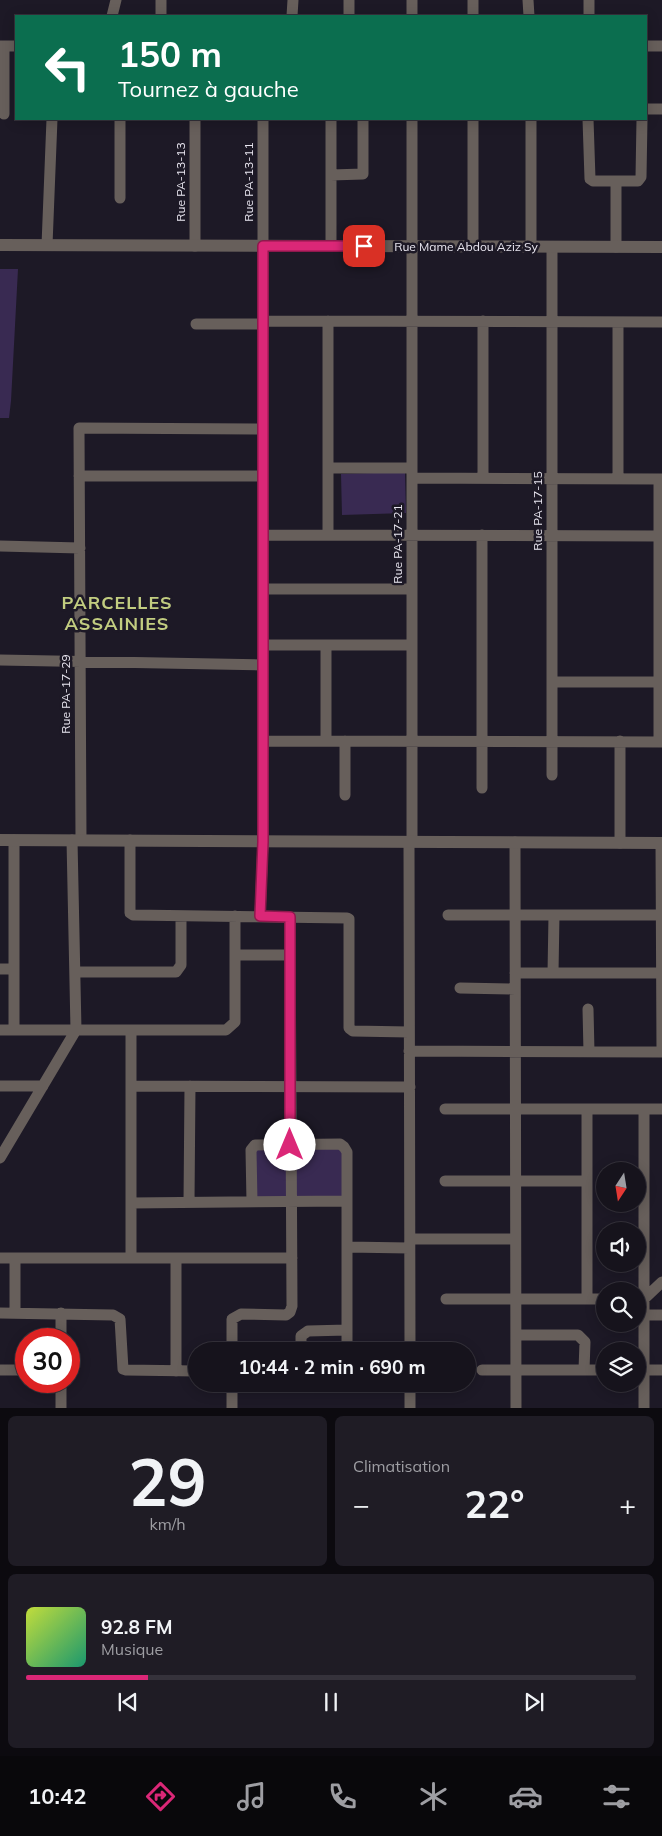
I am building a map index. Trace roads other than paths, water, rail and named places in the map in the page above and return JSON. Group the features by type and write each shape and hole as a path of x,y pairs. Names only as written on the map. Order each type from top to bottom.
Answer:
{"street":[{"path":"112,15 116,0"},
{"path":"161,0 161,15"},
{"path":"292,0 292,15"},
{"path":"349,0 349,15"},
{"path":"412,0 412,15"},
{"path":"473,0 473,15"},
{"path":"528,0 529,15"},
{"path":"589,0 589,15"},
{"path":"15,46 2,46 2,114 15,114"},
{"path":"647,46 662,46"},
{"path":"647,109 662,109"},
{"path":"47,245 52,120"},
{"path":"120,120 120,198"},
{"name":"Rue PA-13-13","path":"195,120 195,246"},
{"name":"Rue PA-13-11","path":"260,916 263,842 263,120"},
{"path":"331,120 331,246"},
{"path":"331,175 363,174 363,120"},
{"name":"Rue PA-17-21","path":"410,1342 409,1032 412,741 412,120"},
{"path":"473,120 473,247"},
{"path":"531,120 531,247"},
{"path":"588,120 589,176 593,181 638,181 641,177 642,120"},
{"path":"616,181 616,247"},
{"name":"Rue Mame Abdou Aziz Sy","path":"0,245 662,247"},
{"name":"Rue PA-17-15","path":"552,247 552,775"},
{"path":"328,321 328,535"},
{"path":"196,324 328,321 662,322"},
{"path":"483,321 483,478"},
{"path":"618,322 618,478"},
{"name":"Rue PA-17-29","path":"76,1030 76,840 80,662 79,428 263,429"},
{"path":"263,740 661,742 659,536 661,479 483,478 328,468"},
{"path":"80,476 263,476"},
{"path":"263,535 659,536"},
{"path":"482,535 482,788"},
{"path":"0,546 80,548"},
{"path":"263,589 412,589"},
{"path":"263,645 412,646"},
{"path":"326,645 326,741"},
{"path":"0,660 263,665"},
{"path":"552,682 659,682"},
{"path":"345,741 345,795"},
{"path":"620,741 620,843"},
{"path":"0,840 662,843 662,1052 410,1052"},
{"path":"14,840 14,1030"},
{"path":"130,840 130,913 135,916 344,917 349,919 350,1030 409,1032"},
{"path":"515,842 516,1408"},
{"path":"448,915 662,915"},
{"path":"553,973 554,915"},
{"path":"75,972 176,972 181,965 181,916"},
{"path":"0,1030 226,1030 235,1022 235,916"},
{"path":"232,1342 232,1320 236,1315 286,1314 290,1312 292,1306 290,917"},
{"path":"235,955 290,955"},
{"path":"0,969 14,969"},
{"path":"515,973 662,973"},
{"path":"460,988 515,989"},
{"path":"588,1009 590,1052"},
{"path":"0,1158 76,1030"},
{"path":"131,1030 131,1258"},
{"path":"0,1086 43,1086"},
{"path":"131,1086 410,1087"},
{"path":"189,1202 190,1086"},
{"path":"445,1108 662,1109"},
{"path":"587,1109 587,1299"},
{"path":"641,1282 644,1109"},
{"path":"252,1202 251,1150 255,1145 340,1144 344,1147 347,1152 347,1342"},
{"path":"445,1181 587,1181"},
{"path":"131,1203 347,1201"},
{"path":"347,1247 515,1239"},
{"path":"0,1258 292,1258"},
{"path":"15,1258 15,1313"},
{"path":"176,1258 176,1371"},
{"path":"646,1295 662,1282"},
{"path":"446,1299 596,1299"},
{"path":"0,1313 113,1315 120,1319 122,1366 126,1370 188,1371"},
{"path":"61,1313 61,1328"},
{"path":"646,1315 662,1315"},
{"path":"301,1342 301,1336 308,1331 347,1330"},
{"path":"516,1335 578,1335 585,1342 584,1370"},
{"path":"0,1370 15,1370"},
{"path":"482,1370 596,1370"},
{"path":"646,1370 662,1370"},
{"path":"232,1392 232,1408"},
{"path":"410,1392 410,1408"},
{"path":"643,1392 644,1408"},
{"path":"61,1393 61,1408"}],"district":[{"name":"PARCELLES ASSAINIES","path":"117,613"}]}
